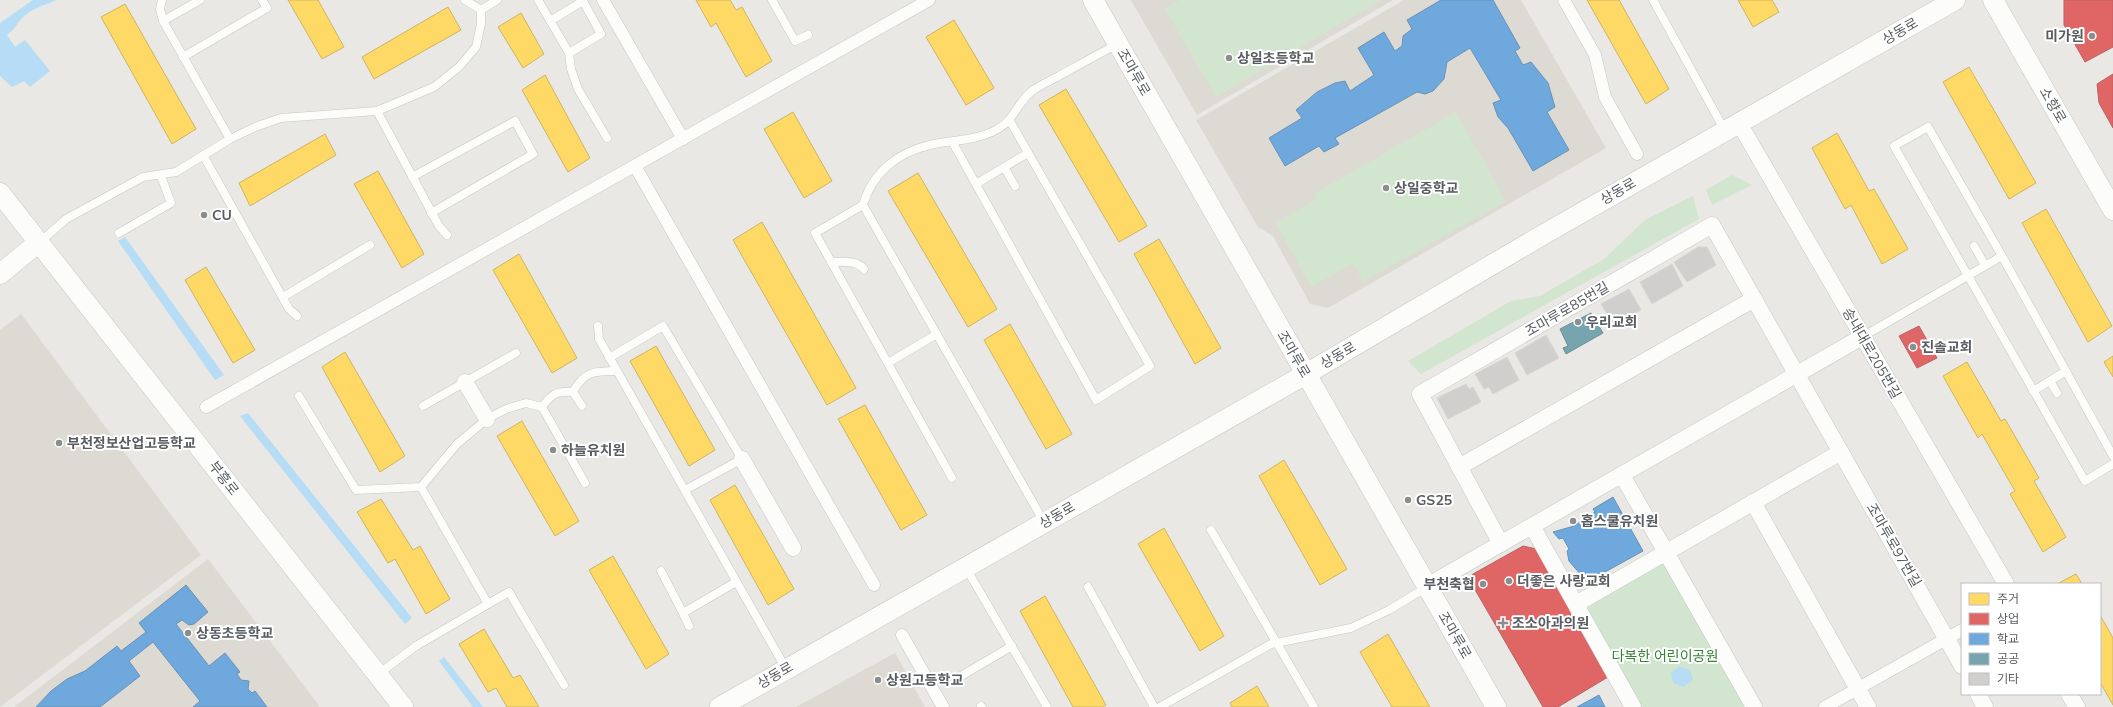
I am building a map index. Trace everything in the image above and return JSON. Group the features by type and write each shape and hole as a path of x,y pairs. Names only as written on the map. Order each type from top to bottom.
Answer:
{"street":[{"path":"602,0 683,139"},
{"path":"206,407 929,0"},
{"name":"조마루로","path":"1093,0 1496,707"},
{"path":"1564,0 1594,54 1605,96 1637,154"},
{"name":"상동로","path":"720,707 1306,374 1546,233 1955,0"},
{"name":"소향로","path":"1993,0 2113,210"},
{"name":"송내대로205번길","path":"1732,127 1862,337 2005,583"},
{"path":"635,166 874,585"},
{"name":"부흥로","path":"0,193 403,707"},
{"name":"조마루로85번길","path":"1501,544 1420,394 1712,225 1797,374"},
{"path":"0,274 39,242"},
{"path":"1459,467 1754,299"},
{"path":"1427,586 1862,337"},
{"name":"조마루로97번길","path":"1797,374 1961,664"},
{"path":"466,382 487,419"},
{"path":"1576,604 1841,452"},
{"path":"742,459 793,548"},
{"path":"1622,475 1754,707"},
{"path":"1753,502 1868,707"},
{"path":"1532,526 1633,707"},
{"path":"1825,707 1961,630"},
{"path":"902,635 943,707"},
{"path":"1979,695 1985,707"},
{"path":"2070,695 2077,707"}],"lane":[{"path":"162,0 160,9 162,20 230,139"},
{"path":"162,20 200,0"},
{"path":"183,57 267,8 262,0"},
{"path":"465,0 481,10"},
{"path":"481,10 497,0"},
{"path":"538,0 569,54 571,69 578,89 607,138"},
{"path":"772,0 795,41 808,35"},
{"path":"1653,0 1732,127"},
{"path":"550,21 583,1 601,34 569,54"},
{"path":"39,242 66,219 143,177 161,176 176,172 230,139 255,127 281,118 376,111 434,87 459,67 476,48 481,24 481,10"},
{"path":"1044,522 863,205 867,190 881,172 895,159 918,148 931,144 952,143 992,132 1010,121 1032,91 1118,44"},
{"path":"376,111 431,213 446,235"},
{"path":"412,178 515,121 533,154 431,213"},
{"path":"952,143 1096,400 1150,366 1010,121"},
{"path":"2113,456 2002,256 1928,127 1894,146 1966,276 2085,481 2113,464"},
{"path":"976,184 1028,153"},
{"path":"203,155 282,297 296,316"},
{"path":"1004,167 1015,186"},
{"path":"119,233 171,203 161,176"},
{"path":"863,205 815,233 952,478"},
{"path":"282,297 370,245"},
{"path":"1974,246 1985,265"},
{"path":"1862,337 2002,256"},
{"path":"832,262 860,264 864,269"},
{"path":"598,326 598,339 786,669"},
{"path":"609,358 663,326 742,459 685,490"},
{"path":"888,363 937,334"},
{"path":"423,406 516,353"},
{"path":"573,392 578,381 586,375 598,371 617,371"},
{"path":"2033,391 2066,371"},
{"path":"2050,381 2057,393"},
{"path":"542,408 550,397 559,392 573,392"},
{"path":"573,392 582,406"},
{"path":"299,396 356,490 421,487 457,444 487,419 506,409 526,403 542,408 585,483"},
{"path":"421,487 488,604"},
{"path":"1211,530 1314,707"},
{"path":"966,567 1047,707"},
{"path":"661,571 689,626"},
{"path":"683,613 736,582"},
{"path":"1160,707 1277,642 1351,628 1389,610 1427,586"},
{"path":"1088,587 1154,707"},
{"path":"378,675 416,646 509,592 564,685"},
{"path":"956,680 1012,646"}],"shaded area":[{"name":"상일초등학교","path":"1131,0 1393,0 1197,115"},
{"name":"상일중학교","path":"1404,0 1521,0 1606,148 1328,308 1310,304 1273,236 1258,227 1196,120"},
{"name":"부천정보산업고등학교","path":"21,314 201,555 0,707 0,330"},
{"name":"상동초등학교","path":"208,559 320,707 14,707"},
{"name":"상원고등학교","path":"895,653 925,707 796,707"}],"green space":[{"name":"상일초등학교","path":"1180,0 1381,0 1216,97 1165,9"},
{"path":"1456,112 1506,201 1363,282 1353,263 1311,287 1276,223 1317,199 1314,194"},
{"path":"1732,175 1752,185 1712,205 1706,190"},
{"path":"1693,196 1699,219 1421,374 1408,361 1511,301 1540,296 1604,259 1645,220"},
{"name":"다복한 어린이공원","path":"1663,559 1748,707 1641,707 1583,605"}],"water":[{"path":"33,0 57,0 29,13 21,19 7,35 15,47 25,40 50,71 30,87 24,81 12,87 0,76 0,23"},
{"path":"125,237 224,375 215,380 118,241"},
{"path":"248,413 412,618 405,624 240,416"},
{"path":"444,657 483,707 473,707 439,661"},
{"path":"1679,666 1690,670 1693,680 1684,687 1673,683 1671,673"}],"building: 주거":[{"path":"288,0 318,0 344,47 322,59"},
{"path":"696,0 730,0 736,10 742,7 772,61 746,77 716,23 711,27"},
{"path":"1587,0 1619,0 1669,89 1646,104"},
{"path":"1738,0 1772,0 1779,12 1753,27"},
{"path":"125,4 196,129 172,144 101,17"},
{"path":"448,7 461,30 374,79 362,57"},
{"path":"521,13 544,54 523,68 498,27"},
{"path":"954,20 994,88 966,105 926,37"},
{"path":"1969,67 2036,183 2009,199 1943,82"},
{"path":"545,75 590,158 568,172 522,90"},
{"path":"1066,89 1147,226 1119,242 1039,105"},
{"path":"793,112 832,181 804,198 764,129"},
{"path":"1837,133 1869,191 1874,189 1908,249 1882,264 1851,205 1845,209 1812,148"},
{"path":"325,134 336,155 250,206 239,183"},
{"path":"378,171 424,254 402,268 354,184"},
{"path":"918,173 997,309 968,327 888,191"},
{"path":"2046,209 2112,326 2088,342 2022,223"},
{"path":"762,222 856,388 827,405 733,240"},
{"path":"1159,239 1221,348 1195,364 1134,254"},
{"path":"519,254 577,358 552,373 493,270"},
{"path":"206,267 255,350 233,363 185,280"},
{"path":"1010,324 1072,434 1046,449 984,340"},
{"path":"656,346 715,450 689,466 630,361"},
{"path":"345,352 405,456 380,472 322,367"},
{"path":"2113,356 2113,377 2104,362"},
{"path":"1967,362 2001,421 2005,419 2039,478 2034,481 2066,537 2043,552 2010,494 2015,491 1982,434 1978,438 1943,376"},
{"path":"865,405 927,515 901,530 838,419"},
{"path":"522,421 579,521 555,536 497,436"},
{"path":"1284,460 1347,569 1320,585 1259,476"},
{"path":"735,485 794,589 768,605 710,500"},
{"path":"381,499 413,550 420,546 450,599 426,614 395,559 388,563 357,512"},
{"path":"1164,528 1224,636 1200,651 1138,544"},
{"path":"613,556 669,654 646,669 589,570"},
{"path":"2076,574 2081,583 2059,583"},
{"path":"1045,596 1106,705 1103,707 1073,707 1020,611"},
{"path":"2101,617 2113,638 2113,705 2101,684"},
{"path":"484,629 513,678 520,675 539,707 507,707 496,688 488,692 459,644"},
{"path":"1388,634 1430,707 1392,707 1360,652"},
{"path":"1257,686 1269,707 1232,707 1230,703"}],"building: 상업":[{"name":"미가원","path":"2064,0 2113,0 2113,47 2085,62 2064,25"},
{"path":"2113,74 2113,128 2099,103 2097,84"},
{"path":"1919,326 1937,358 1917,368 1899,336"},
{"path":"1523,546 1537,549 1608,677 1558,707 1543,707 1470,581 1473,574"}],"building: 학교":[{"path":"1441,0 1493,0 1520,48 1515,51 1523,65 1531,62 1548,83 1555,107 1547,112 1569,150 1533,171 1508,128 1498,117 1493,103 1501,100 1470,48 1447,62 1444,79 1433,91 1425,94 1417,92 1335,138 1339,144 1324,152 1319,146 1285,166 1269,138 1302,118 1296,110 1317,92 1335,83 1345,81 1350,91 1374,75 1358,48 1384,32 1395,51 1402,46 1403,36 1412,29 1407,20"},
{"path":"1613,497 1643,551 1587,582 1569,561 1567,551 1569,549 1563,538 1559,539 1553,532 1574,526 1595,512 1593,509"},
{"path":"186,585 208,612 194,624 189,625 182,620 176,624 209,666 225,653 240,672 237,674 241,680 249,681 248,689 252,693 255,691 267,707 193,707 200,701 153,642 129,661 140,676 100,707 36,707 51,691 67,679 85,671 117,646 121,651 146,632 139,623"},
{"path":"1599,695 1605,707 1577,707"}],"building: 공공":[{"path":"1591,313 1603,333 1566,354 1563,348 1568,346 1560,329"}],"building: 기타":[{"path":"1698,247 1707,247 1716,265 1687,282 1674,262"},
{"path":"1672,264 1683,286 1652,304 1640,282"},
{"path":"1629,289 1641,310 1614,325 1601,304"},
{"path":"1546,335 1559,358 1527,375 1515,353"},
{"path":"1507,357 1519,380 1493,394 1489,387 1484,389 1475,374"},
{"path":"1466,384 1469,389 1473,387 1481,402 1448,419 1437,398"}],"place":[{"name":"미가원","path":"2092,36"},
{"name":"상일초등학교","path":"1229,58"},
{"name":"상일중학교","path":"1386,188"},
{"name":"CU","path":"204,215"},
{"name":"우리교회","path":"1578,322"},
{"name":"진솔교회","path":"1913,347"},
{"name":"부천정보산업고등학교","path":"59,443"},
{"name":"하늘유치원","path":"553,450"},
{"name":"GS25","path":"1408,500"},
{"name":"홉스쿨유치원","path":"1573,521"},
{"name":"더좋은 사랑교회","path":"1509,581"},
{"name":"부천축협","path":"1483,584"},
{"name":"조소아과의원","path":"1503,623"},
{"name":"상동초등학교","path":"188,633"},
{"name":"상원고등학교","path":"878,680"}]}
